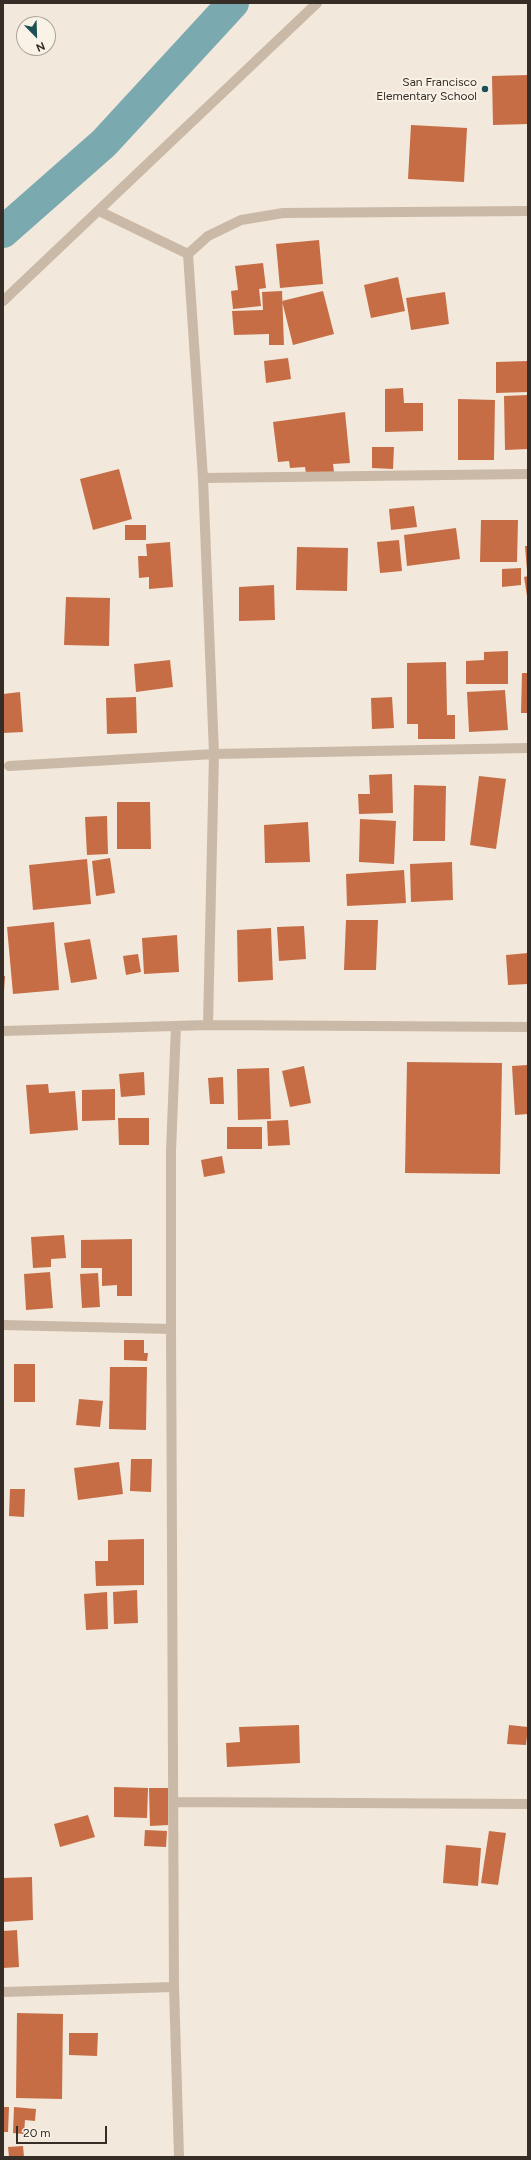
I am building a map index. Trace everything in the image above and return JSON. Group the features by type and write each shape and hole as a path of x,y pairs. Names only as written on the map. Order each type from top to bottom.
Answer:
{"street":[{"path":"3,301 317,3"},
{"path":"99,211 188,254"},
{"path":"188,254 208,236 241,220 283,212 528,211"},
{"path":"188,254 203,478 214,754 208,1025"},
{"path":"203,478 528,474"},
{"path":"10,766 214,754 528,748"},
{"path":"3,1031 208,1025 528,1027"},
{"path":"176,1026 171,1151 171,1329 174,1987 179,2157"},
{"path":"3,1325 171,1329"},
{"path":"174,1802 528,1804"},
{"path":"3,1992 174,1987"}],"building":[{"path":"528,75 528,124 493,125 492,76"},
{"path":"411,125 467,128 464,182 408,179"},
{"path":"319,240 323,284 280,288 276,244"},
{"path":"263,263 266,288 259,289 261,306 233,309 231,291 238,290 235,266"},
{"path":"398,277 405,311 371,318 364,285"},
{"path":"282,291 284,345 269,345 269,334 234,335 232,311 263,310 262,292"},
{"path":"323,291 334,334 293,345 282,301"},
{"path":"445,292 449,324 411,330 406,298"},
{"path":"288,358 291,379 266,383 264,361"},
{"path":"528,361 528,392 496,393 496,362"},
{"path":"403,388 404,403 423,403 423,431 385,432 385,389"},
{"path":"528,395 528,449 505,450 504,396"},
{"path":"458,399 495,400 494,460 458,460"},
{"path":"345,412 350,463 333,464 334,472 306,474 305,467 290,468 289,461 278,462 273,422"},
{"path":"372,447 394,447 393,469 372,468"},
{"path":"119,469 132,519 93,530 80,479"},
{"path":"414,506 417,527 391,530 389,509"},
{"path":"481,520 518,520 517,562 480,562"},
{"path":"125,525 146,525 146,540 125,540"},
{"path":"456,528 460,559 407,566 404,535"},
{"path":"399,540 402,571 380,573 377,542"},
{"path":"170,542 173,587 149,589 149,577 139,578 138,556 147,556 146,544"},
{"path":"525,546 528,546 528,571 527,571"},
{"path":"297,547 348,548 347,591 296,590"},
{"path":"521,568 521,585 502,587 502,569"},
{"path":"528,576 528,596 527,596 524,577"},
{"path":"274,585 275,620 239,621 239,587"},
{"path":"66,597 110,598 109,646 64,645"},
{"path":"508,651 508,684 466,684 466,661 484,660 484,652"},
{"path":"170,660 173,687 136,692 134,664"},
{"path":"446,662 447,715 455,715 455,739 418,739 418,724 407,724 407,663"},
{"path":"522,673 528,673 528,713 521,713"},
{"path":"505,690 508,730 469,732 467,692"},
{"path":"20,692 23,732 3,733 3,694"},
{"path":"136,697 137,733 107,734 106,698"},
{"path":"392,697 394,728 372,729 371,698"},
{"path":"392,774 393,813 359,814 358,794 370,794 369,775"},
{"path":"479,776 506,779 496,849 470,845"},
{"path":"414,785 446,786 445,841 413,841"},
{"path":"117,802 150,802 151,849 117,849"},
{"path":"107,816 108,854 87,855 85,817"},
{"path":"360,819 396,821 394,864 359,862"},
{"path":"308,822 310,862 265,863 264,825"},
{"path":"110,858 115,893 96,896 92,861"},
{"path":"87,859 91,904 33,910 29,865"},
{"path":"452,862 453,900 411,902 410,864"},
{"path":"404,870 406,903 347,906 346,874"},
{"path":"346,920 378,920 376,970 344,970"},
{"path":"54,922 59,990 13,994 7,927"},
{"path":"304,926 306,959 279,961 277,927"},
{"path":"271,928 273,980 238,982 237,930"},
{"path":"177,935 179,972 144,974 142,938"},
{"path":"90,939 97,979 71,983 64,943"},
{"path":"528,953 528,984 508,985 506,955"},
{"path":"138,954 141,972 126,975 123,956"},
{"path":"3,976 5,976 4,991 3,991"},
{"path":"407,1062 502,1063 500,1174 405,1173"},
{"path":"528,1065 528,1114 515,1115 512,1066"},
{"path":"304,1066 311,1103 290,1107 282,1071"},
{"path":"269,1068 271,1119 238,1120 237,1069"},
{"path":"144,1072 145,1095 121,1097 119,1074"},
{"path":"223,1077 224,1104 210,1104 208,1078"},
{"path":"48,1084 49,1093 75,1091 78,1130 30,1134 26,1085"},
{"path":"115,1089 115,1120 82,1121 82,1090"},
{"path":"118,1118 149,1118 149,1145 119,1145"},
{"path":"288,1120 290,1145 268,1146 267,1121"},
{"path":"227,1127 262,1127 262,1149 227,1149"},
{"path":"222,1156 225,1173 204,1177 201,1160"},
{"path":"64,1235 66,1258 51,1259 51,1267 33,1268 31,1237"},
{"path":"132,1239 132,1296 117,1296 117,1285 102,1286 102,1268 81,1268 81,1240"},
{"path":"50,1272 53,1308 26,1310 24,1274"},
{"path":"98,1273 100,1307 82,1308 80,1274"},
{"path":"124,1340 144,1340 144,1353 148,1353 147,1361 124,1360"},
{"path":"14,1364 35,1364 35,1402 14,1402"},
{"path":"110,1367 147,1367 146,1430 109,1429"},
{"path":"79,1399 103,1401 100,1427 76,1425"},
{"path":"131,1459 152,1459 151,1492 130,1491"},
{"path":"119,1462 123,1494 78,1500 74,1468"},
{"path":"10,1489 25,1489 24,1517 9,1516"},
{"path":"144,1539 144,1585 96,1586 95,1561 108,1561 108,1540"},
{"path":"137,1590 138,1623 114,1624 113,1592"},
{"path":"107,1592 108,1629 86,1630 84,1594"},
{"path":"299,1725 300,1763 227,1767 226,1743 240,1742 239,1727"},
{"path":"509,1725 528,1727 526,1745 507,1744"},
{"path":"114,1787 148,1788 147,1818 114,1817"},
{"path":"149,1788 168,1788 168,1825 150,1826"},
{"path":"88,1815 95,1837 60,1847 54,1824"},
{"path":"145,1830 167,1831 166,1847 144,1846"},
{"path":"489,1831 506,1833 498,1885 481,1883"},
{"path":"446,1845 481,1848 478,1886 443,1883"},
{"path":"32,1877 33,1920 3,1922 3,1878"},
{"path":"17,1930 19,1967 3,1968 3,1931"},
{"path":"17,2013 63,2014 62,2099 16,2098"},
{"path":"69,2033 98,2033 97,2056 69,2055"},
{"path":"3,2107 9,2107 8,2132 3,2132"},
{"path":"14,2107 36,2109 35,2121 25,2120 24,2134 13,2133"},
{"path":"23,2146 24,2157 9,2157 8,2147"}],"waterway":[{"path":"3,232 104,143 233,3"}],"place":[{"name":"San Francisco Elementary School","path":"485,89"}]}
